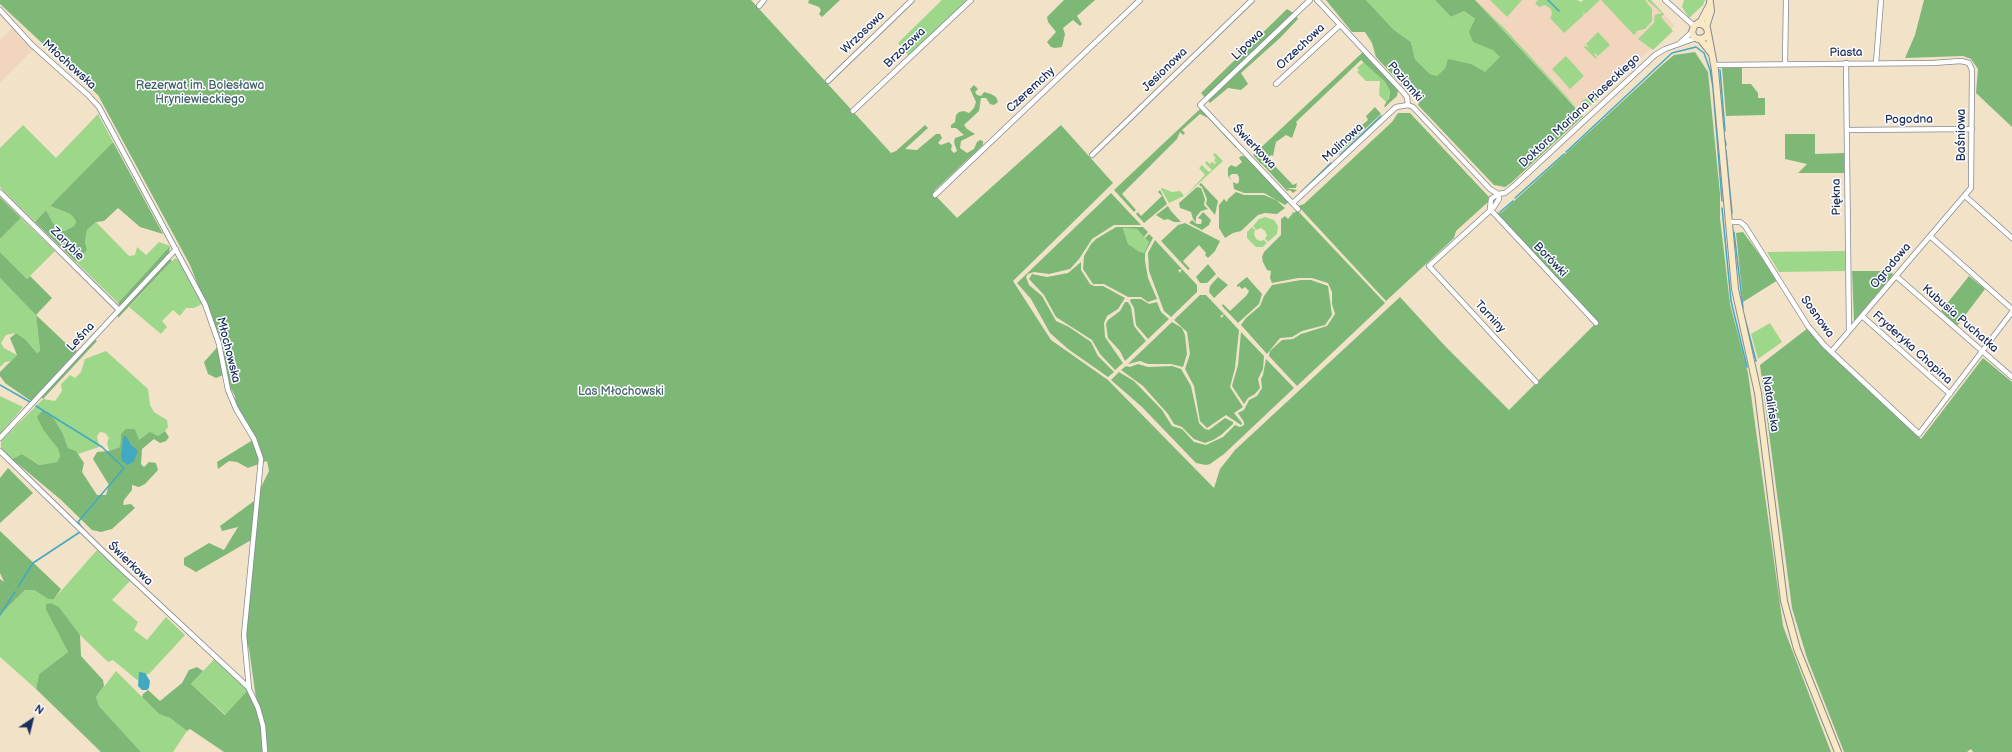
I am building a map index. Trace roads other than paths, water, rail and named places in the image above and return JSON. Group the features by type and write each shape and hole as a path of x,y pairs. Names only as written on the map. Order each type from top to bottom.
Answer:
{"main road":[{"path":"1695,27 1710,2"},
{"path":"1695,27 1706,27 1711,11 1710,2"},
{"name":"Natalińska","path":"1695,27 1698,39 1711,53"},
{"name":"Natalińska","path":"1706,27 1712,49 1711,53 1714,65 1736,297 1758,393 1781,578 1788,620 1797,649 1838,752"},
{"path":"1698,39 1707,35"}],"street":[{"path":"759,6 764,0"},
{"name":"Wrzosowa","path":"828,81 912,0"},
{"name":"Brzozowa","path":"853,111 971,0"},
{"name":"Czeremchy","path":"935,195 1140,0"},
{"name":"Jesionowa","path":"1092,155 1252,0"},
{"name":"Lipowa","path":"1200,105 1310,0"},
{"name":"Poziomki","path":"1317,0 1402,91 1407,97 1408,105 1413,107 1496,193"},
{"path":"1665,0 1695,27"},
{"path":"1785,64 1786,0"},
{"path":"1876,63 1881,0"},
{"name":"Młochowska","path":"0,10 32,45 88,95 99,107 205,304 219,344 228,390 239,414 254,439 261,459 244,635 249,689 258,708 263,726 265,752"},
{"name":"Orzechowa","path":"1276,84 1340,25"},
{"name":"Doktora Mariana Piaseckiego","path":"1679,44 1695,27"},
{"name":"Doktora Mariana Piaseckiego","path":"1496,193 1505,193 1515,185 1655,55 1679,44 1698,39"},
{"name":"Piasta","path":"1714,65 1962,61 1969,64 1973,71"},
{"name":"Piękna","path":"1846,63 1849,330"},
{"name":"Baśniowa","path":"1966,196 1972,184 1973,71"},
{"name":"Świerkowa","path":"1200,105 1294,202 1298,209"},
{"name":"Malinowa","path":"1294,202 1396,107 1408,105"},
{"name":"Pogodna","path":"1847,130 1972,129"},
{"name":"Zarybie","path":"0,192 119,310"},
{"path":"1490,210 1499,198 1496,193"},
{"path":"1966,196 2012,238"},
{"name":"Ogrodowa","path":"1832,351 1966,196"},
{"name":"Tarniny","path":"1490,210 1429,266 1536,382"},
{"name":"Borówki","path":"1490,210 1596,323"},
{"name":"Sosnowa","path":"1728,222 1740,222 1745,226 1808,326 1824,345 1919,434 1950,394"},
{"path":"1930,236 2012,309"},
{"name":"Leśna","path":"0,438 176,249"},
{"name":"Kubusia Puchatka","path":"1896,276 2012,377"},
{"path":"1950,394 2012,312"},
{"name":"Fryderyka Chopina","path":"1862,316 1950,394"},
{"name":"Świerkowa","path":"0,451 119,567 249,689"}],"water":[{"path":"125,435 131,445 138,451 134,461 128,465 122,461 121,456 123,438"},
{"path":"139,672 145,673 150,681 149,688 147,690 142,690 138,686"}],"waterway":[{"path":"1548,0 1559,11"},
{"path":"1566,152 1672,53 1696,47 1704,53 1710,70 1713,87 1722,201"},
{"path":"1720,70 1725,131"},
{"path":"1340,155 1381,116"},
{"path":"1725,140 1726,145"},
{"path":"1726,151 1732,213"},
{"path":"1515,198 1564,154"},
{"path":"1301,192 1331,163"},
{"path":"1500,212 1513,201"},
{"path":"1722,208 1731,301 1747,367"},
{"path":"1734,232 1743,308"},
{"path":"1744,315 1756,361"},
{"path":"0,385 30,402"},
{"path":"36,406 102,447 124,468 78,522 83,529"},
{"path":"18,587 33,563 80,532"},
{"path":"0,615 15,592"}],"park label":[{"name":"Rezerwat im. Bolesława Hryniewieckiego","path":"200,93"},
{"name":"Las Młochowski","path":"621,392"}]}
